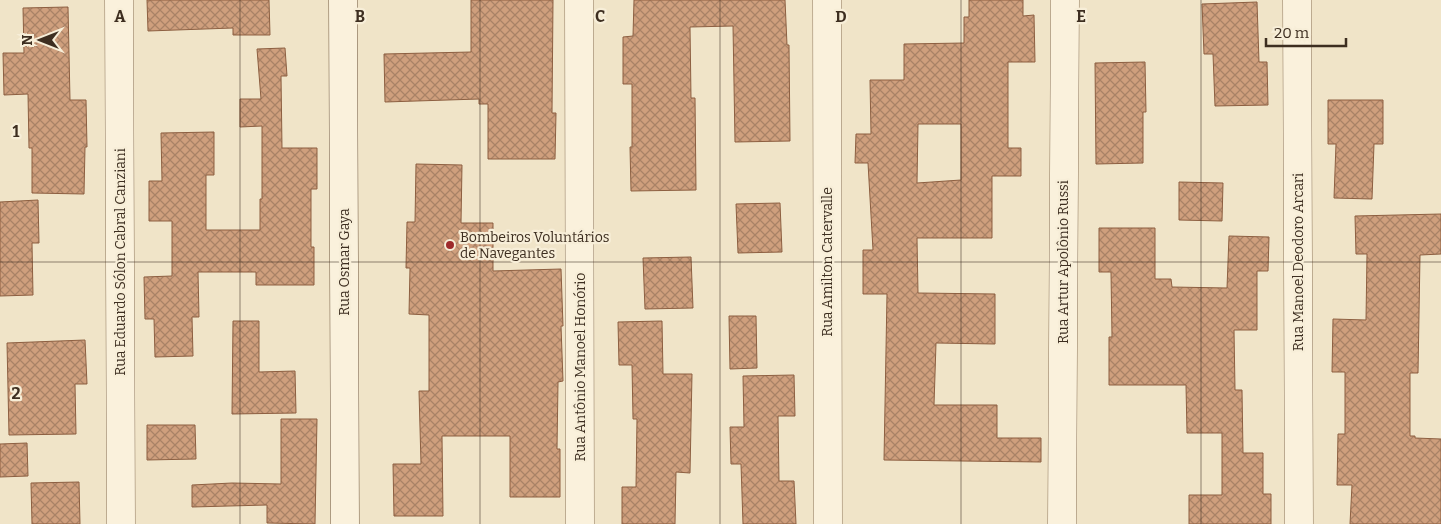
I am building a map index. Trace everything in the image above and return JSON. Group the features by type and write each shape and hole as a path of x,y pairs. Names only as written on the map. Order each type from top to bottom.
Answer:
{"street":[{"name":"Rua Eduardo Sólon Cabral Canziani","path":"119,0 122,524"},
{"name":"Rua Osmar Gaya","path":"343,0 345,524"},
{"name":"Rua Antônio Manoel Honório","path":"579,0 580,524"},
{"name":"Rua Amilton Catervalle","path":"827,0 828,524"},
{"name":"Rua Artur Apolônio Russi","path":"1062,524 1065,0"},
{"name":"Rua Manoel Deodoro Arcari","path":"1297,0 1299,524"}],"building":[{"path":"147,0 269,0 270,35 233,35 233,28 148,31"},
{"path":"471,0 553,0 552,113 556,113 555,159 488,159 488,104 479,104 479,99 385,102 384,54 471,52"},
{"path":"634,0 785,0 787,45 789,45 790,141 735,142 733,26 690,27 691,98 695,98 696,190 631,191 632,84 623,84 623,37 633,36"},
{"path":"969,0 1023,0 1023,16 1034,15 1035,62 1008,62 1008,148 1021,148 1021,176 992,176 992,238 917,238 918,293 995,294 995,344 936,343 934,405 997,405 997,438 1041,438 1041,462 884,460 887,294 863,294 863,250 873,250 868,163 855,163 856,134 871,134 870,80 904,80 904,44 964,43 964,17 969,17","holes":["918,124 961,124 961,180 917,183"]},
{"path":"1257,2 1259,62 1267,62 1268,105 1215,106 1213,54 1204,54 1202,4"},
{"path":"68,7 70,100 86,100 87,147 85,147 84,194 32,193 32,148 29,148 28,94 4,95 3,53 24,53 23,8"},
{"path":"285,48 287,76 281,76 282,148 317,148 317,189 311,189 311,247 314,247 314,285 256,285 256,272 198,272 199,317 192,317 193,356 155,357 154,319 145,319 144,277 172,276 172,221 149,221 149,181 162,181 161,133 214,132 214,175 206,175 206,230 260,230 262,126 240,127 240,99 261,99 257,49"},
{"path":"1145,62 1146,112 1143,112 1143,163 1096,164 1095,63"},
{"path":"1328,100 1383,100 1383,144 1374,144 1372,199 1334,198 1336,144 1328,144"},
{"path":"416,164 462,165 461,223 493,223 493,271 561,269 563,381 558,382 557,449 560,449 560,497 510,497 510,436 442,436 443,516 394,516 393,464 421,464 419,391 429,391 429,315 409,314 410,268 406,268 407,222 415,222"},
{"path":"1179,182 1223,183 1222,221 1179,220"},
{"path":"38,200 39,243 32,243 33,295 0,296 0,202"},
{"path":"780,203 782,252 738,253 736,204"},
{"path":"1441,214 1441,254 1420,255 1418,373 1410,373 1410,436 1415,436 1415,438 1441,439 1441,524 1350,524 1352,485 1337,485 1338,434 1345,434 1345,372 1332,372 1333,319 1366,320 1367,254 1356,254 1355,216"},
{"path":"1099,228 1155,228 1155,279 1171,279 1172,287 1227,288 1229,236 1269,237 1268,271 1257,271 1257,330 1234,330 1235,390 1242,390 1243,453 1263,453 1263,494 1271,494 1271,524 1189,524 1189,495 1222,495 1222,433 1187,433 1186,385 1109,385 1109,337 1112,337 1111,272 1099,272"},
{"path":"691,257 693,308 645,309 643,258"},
{"path":"729,316 756,316 757,368 730,369"},
{"path":"233,321 259,321 259,372 295,371 296,413 232,414"},
{"path":"662,321 663,374 692,374 690,473 676,472 675,524 622,524 622,487 636,487 637,419 633,419 632,365 619,365 618,322"},
{"path":"85,340 87,384 75,384 76,434 9,435 7,343"},
{"path":"794,375 795,416 778,416 779,481 794,481 796,524 743,524 741,464 731,464 730,427 744,427 743,376"},
{"path":"281,419 317,419 315,524 267,523 267,505 192,507 192,485 232,483 281,484"},
{"path":"147,425 195,425 196,459 147,460"},
{"path":"27,443 28,476 0,477 0,444"},
{"path":"79,482 80,524 32,524 31,483"}],"place":[{"name":"Bombeiros Voluntários de Navegantes","path":"450,245"}]}
